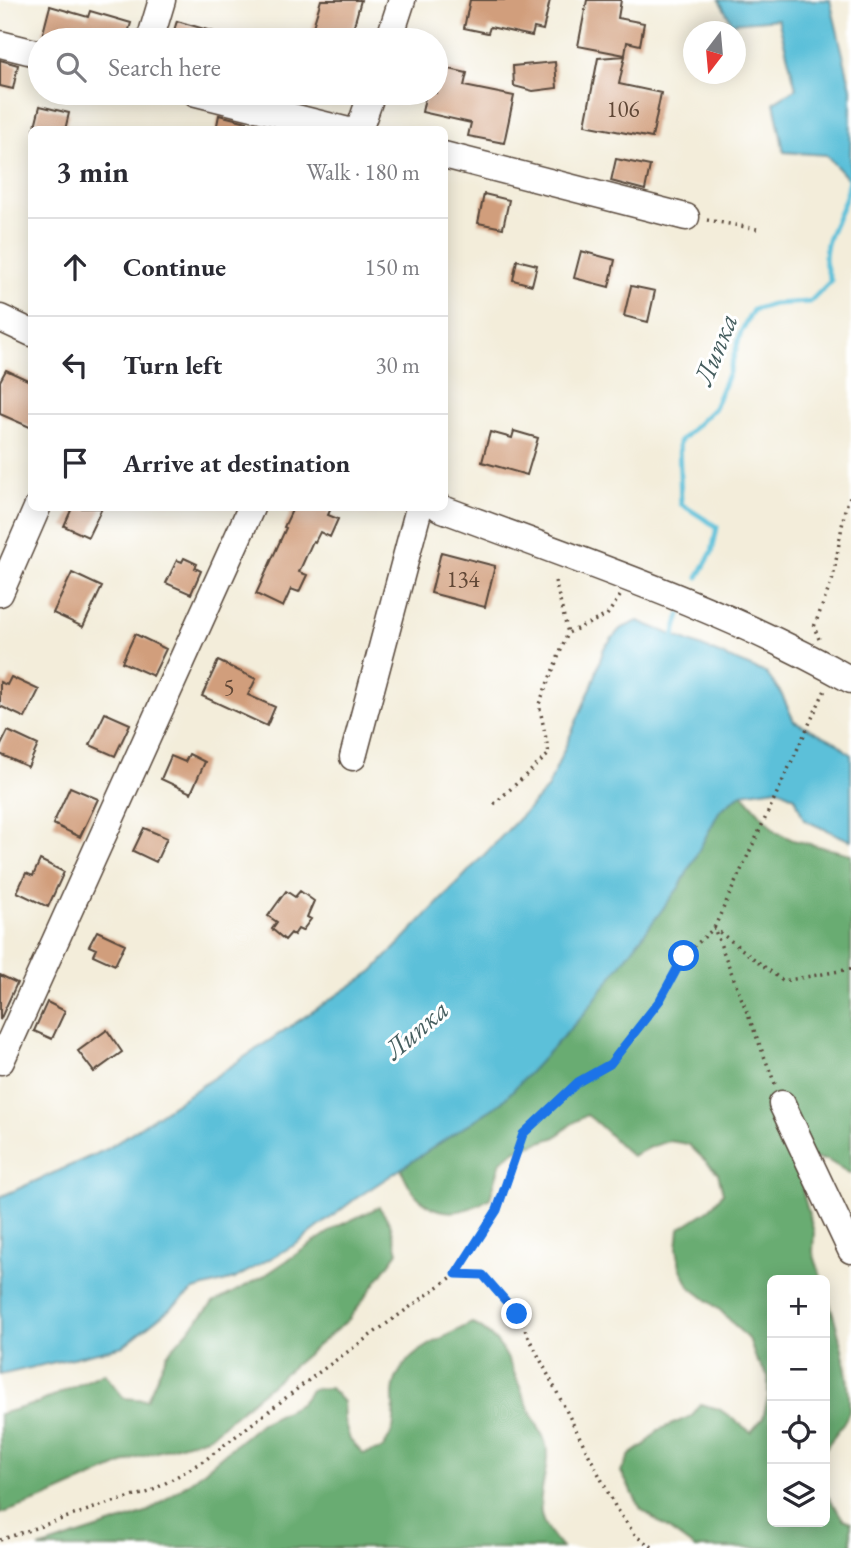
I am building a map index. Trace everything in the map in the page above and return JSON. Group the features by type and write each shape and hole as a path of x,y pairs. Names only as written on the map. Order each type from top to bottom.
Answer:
{"street":[{"path":"153,28 162,0"},
{"path":"393,28 402,0"},
{"path":"0,44 28,51"},
{"path":"244,105 329,126"},
{"path":"360,126 368,105"},
{"path":"448,156 686,217"},
{"path":"0,318 28,331"},
{"path":"0,593 36,511"},
{"path":"1,1061 250,511"},
{"path":"354,757 417,511"},
{"path":"448,511 631,580 769,636 843,675"},
{"path":"782,1104 851,1250"}],"path":[{"path":"686,217 757,229"},
{"path":"0,1540 150,1492 205,1460 318,1373 456,1274 497,1210 523,1134 578,1082 610,1064 660,1000 684,956 714,928 810,722 843,675 814,627 833,578 845,509 851,494"},
{"path":"568,632 607,615 631,580"},
{"path":"494,804 549,754 539,704 568,632 555,581"},
{"path":"714,928 783,981 851,969"},
{"path":"714,928 782,1104"},
{"path":"456,1274 483,1275 517,1314 617,1510 638,1537 654,1548"}],"green space":[{"path":"742,793 776,832 793,840 851,854 851,1174 827,1160 807,1158 801,1174 803,1193 814,1232 813,1252 820,1275 767,1275 767,1375 756,1359 750,1341 721,1311 689,1286 680,1267 677,1248 679,1229 710,1209 723,1193 718,1173 688,1144 669,1141 632,1156 587,1115 556,1137 516,1150 501,1161 490,1198 475,1206 448,1212 426,1204 416,1195 401,1168 502,1102 680,886 719,811"},
{"path":"379,1207 390,1223 398,1252 349,1319 210,1436 134,1459 48,1497 0,1514 0,1414 38,1403 104,1373 124,1398 147,1400 167,1354 213,1303 264,1276 338,1226"},
{"path":"830,1306 848,1383 849,1412 830,1442"},
{"path":"472,1323 485,1331 503,1350 543,1436 547,1454 541,1512 551,1535 562,1548 39,1548 146,1513 194,1479 261,1423 300,1404 312,1389 330,1388 343,1402 344,1420 350,1440 363,1454 382,1449 393,1429 393,1398 400,1370 420,1350"},
{"path":"767,1401 767,1527 830,1527 830,1500 843,1519 851,1522 851,1548 695,1548 641,1509 621,1472 630,1455 646,1444 658,1430 692,1416 700,1404 719,1409 751,1432 763,1418"}],"water":[{"path":"719,0 830,0 851,88 850,181 826,155 784,152 774,102 796,88 778,19 731,21"},
{"path":"638,621 766,673 781,693 794,721 836,742 851,755 851,841 804,820 795,797 777,788 742,793 720,810 680,886 583,1015 502,1102 355,1199 298,1243 234,1279 194,1290 123,1346 0,1375 0,1197 107,1149 373,971 547,789 593,683 604,648 620,629"}],"building":[{"path":"321,0 361,0 353,28 313,28"},
{"path":"470,0 550,0 543,30 534,28 532,36 490,27 488,33 464,28"},
{"path":"587,0 621,0 618,18 644,23 640,45 627,42 625,55 578,46"},
{"path":"50,6 88,17 90,11 131,23 130,28 44,28"},
{"path":"177,21 201,28 175,28"},
{"path":"625,56 619,84 661,93 652,138 585,125 598,58"},
{"path":"0,60 18,65 13,89 0,86"},
{"path":"555,62 557,88 533,91 514,86 513,66"},
{"path":"448,69 467,73 464,86 514,96 504,143 468,136 471,123 422,112 423,105 448,105"},
{"path":"40,106 69,113 66,126 35,126"},
{"path":"219,115 247,122 246,126 217,126"},
{"path":"616,159 650,166 645,190 611,181"},
{"path":"484,194 509,200 503,228 478,223"},
{"path":"581,251 615,260 609,287 574,278"},
{"path":"517,260 537,265 532,285 513,280"},
{"path":"631,286 655,291 648,322 624,316"},
{"path":"6,370 28,380 28,426 0,414 0,381"},
{"path":"514,431 538,438 527,475 482,462 490,432 512,438"},
{"path":"71,511 101,511 88,537 64,526"},
{"path":"292,511 330,511 328,515 338,519 330,537 320,532 315,542 313,541 299,572 307,575 299,592 291,589 283,607 256,594 286,528 284,527"},
{"path":"441,552 495,566 485,607 431,593"},
{"path":"184,558 197,564 195,568 201,571 191,594 166,583 177,560 182,562"},
{"path":"72,573 102,587 83,627 53,613"},
{"path":"135,634 166,649 153,676 122,662"},
{"path":"218,661 256,679 248,695 275,707 267,726 202,696"},
{"path":"11,677 39,690 25,718 0,706 0,682 7,685"},
{"path":"105,713 130,724 115,756 90,745"},
{"path":"8,731 38,745 28,767 0,754 0,747"},
{"path":"189,754 205,762 191,793 161,779 171,756 185,762"},
{"path":"70,787 98,799 80,837 53,824"},
{"path":"144,828 167,838 156,862 133,851"},
{"path":"40,860 64,872 48,907 17,892 26,873 33,876"},
{"path":"286,891 295,897 300,891 314,901 307,917 311,919 302,931 298,929 285,940 272,929 277,922 268,916"},
{"path":"97,931 125,944 115,965 93,955 96,949 89,946"},
{"path":"0,975 17,983 0,1020"},
{"path":"47,1002 65,1011 52,1039 34,1031"},
{"path":"107,1030 122,1052 94,1072 78,1051"}],"waterway":[{"name":"Липка","path":"698,577 712,552 717,527 681,504 679,442 714,408 741,332 753,310 773,304 810,302 831,281 825,262 826,248 846,196 849,174"},
{"name":"Липка","path":"673,639 680,615"}],"route":[{"path":"517,1314 483,1275 456,1274 497,1210 523,1134 578,1082 610,1064 660,1000 684,956"}]}
